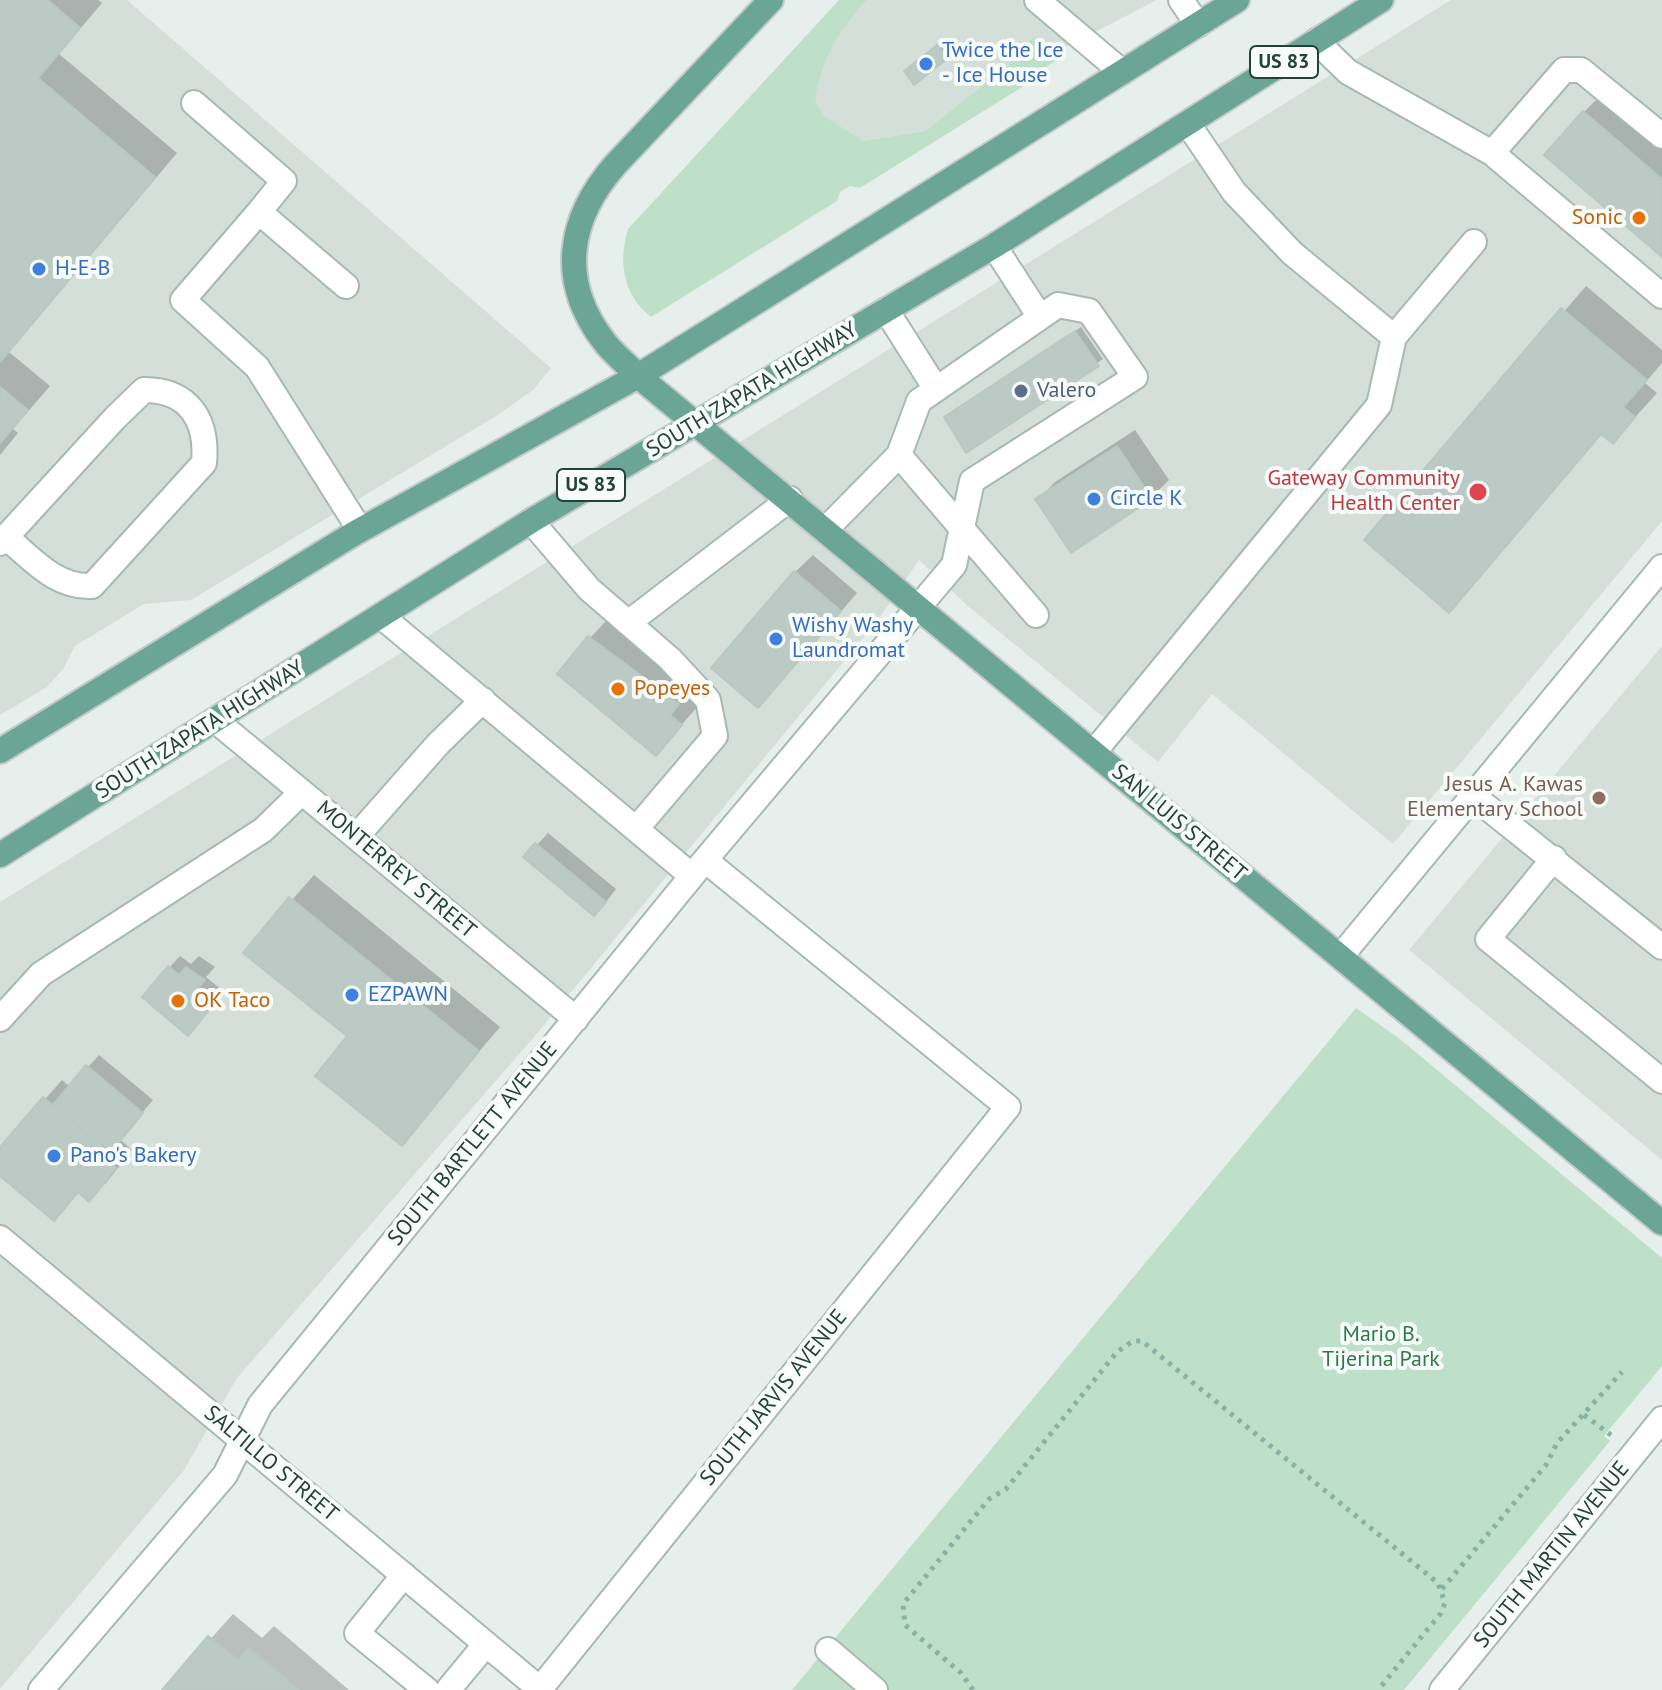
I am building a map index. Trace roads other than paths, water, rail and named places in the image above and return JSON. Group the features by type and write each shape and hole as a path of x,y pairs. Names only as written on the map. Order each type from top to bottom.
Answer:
{"main road":[{"name":"SAN LUIS STREET","path":"771,0 593,190 579,219 574,248 576,279 585,309 603,341 638,376 1662,1223"},
{"path":"1,749 360,530 638,376 1237,0"},
{"name":"SOUTH ZAPATA HIGHWAY","path":"0,855 531,521 994,246 1381,0"}],"street":[{"path":"1037,0 1122,72"},
{"path":"1181,0 1198,25"},
{"path":"1316,41 1348,72 1492,153 1662,296"},
{"path":"1492,153 1564,70 1581,70 1662,136"},
{"path":"194,103 284,181 183,300 257,367 360,530"},
{"path":"1188,124 1234,192 1292,253 1394,337"},
{"path":"259,212 346,286"},
{"path":"1094,752 1379,405 1394,337 1474,242"},
{"path":"826,529 899,455 919,401 1040,317 994,246"},
{"name":"SOUTH BARTLETT AVENUE","path":"41,1690 225,1475 260,1405 699,868 954,565 972,481 1135,377 1089,311 1058,305 1040,317"},
{"path":"886,310 936,389"},
{"path":"144,390 168,390 192,408 206,438 204,463 92,586 75,587 53,577 3,540 144,390"},
{"path":"899,455 1036,615"},
{"path":"628,623 790,499"},
{"path":"531,521 589,589 670,659 708,700 715,736 636,829"},
{"path":"1341,956 1662,567"},
{"path":"381,616 636,829 699,868"},
{"path":"356,837 438,744 483,700"},
{"name":"MONTERREY STREET","path":"216,721 576,1019"},
{"path":"0,1019 41,974 263,830 302,792"},
{"path":"1473,796 1662,947"},
{"path":"1554,858 1488,939 1662,1081"},
{"name":"SOUTH JARVIS AVENUE","path":"541,1690 1008,1107 699,868"},
{"name":"SALTILLO STREET","path":"0,1238 541,1690"},
{"name":"SOUTH MARTIN AVENUE","path":"1442,1690 1662,1419"},
{"path":"404,1575 357,1633 427,1690"},
{"path":"448,1690 486,1644"},
{"path":"828,1650 875,1690"}],"place":[{"name":"Twice the Ice - Ice House","path":"926,64"},
{"name":"Sonic","path":"1639,218"},
{"name":"H-E-B","path":"39,269"},
{"name":"Valero","path":"1021,391"},
{"name":"Gateway Community Health Center","path":"1478,492"},
{"name":"Circle K","path":"1094,499"},
{"name":"Wishy Washy Laundromat","path":"776,639"},
{"name":"Popeyes","path":"618,689"},
{"name":"Jesus A. Kawas Elementary School","path":"1599,798"},
{"name":"EZPAWN","path":"352,995"},
{"name":"OK Taco","path":"178,1001"},
{"name":"Pano's Bakery","path":"54,1156"}],"park label":[{"name":"Mario B. Tijerina Park","path":"1381,1348"}]}
